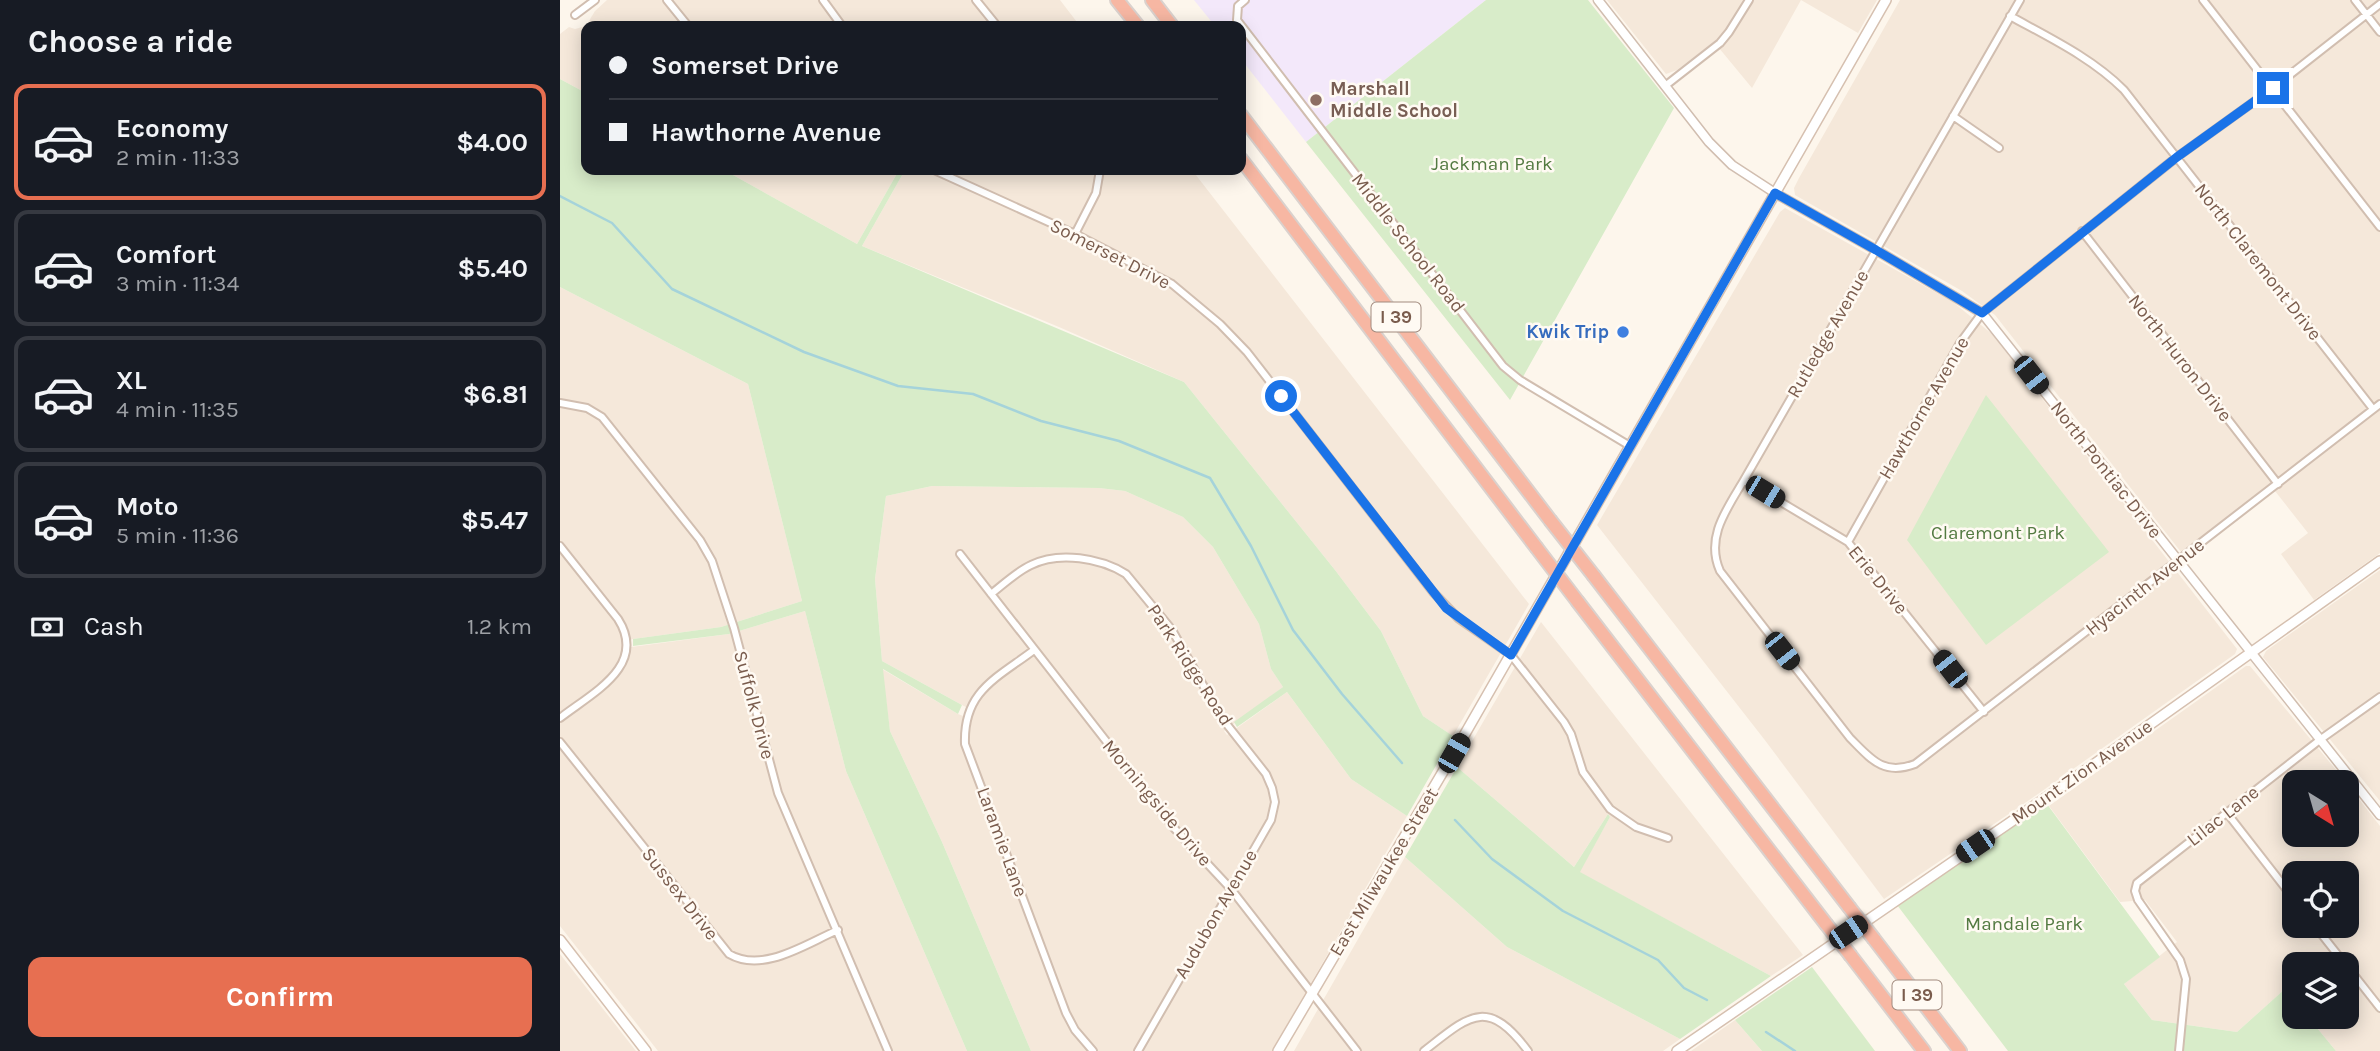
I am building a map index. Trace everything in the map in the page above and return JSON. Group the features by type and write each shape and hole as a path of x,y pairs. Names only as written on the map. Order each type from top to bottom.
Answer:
{"highway":[{"path":"1117,0 1134,21"},
{"path":"1152,0 1168,21"},
{"name":"I 39","path":"1246,122 1960,1051"},
{"name":"I 39","path":"1246,166 1924,1051"}],"main road":[{"name":"East Milwaukee Street","path":"1278,1051 1511,655 1886,0"},
{"name":"Mount Zion Avenue","path":"1677,1051 2052,794 2380,561"},
{"path":"560,940 646,1051"}],"street":[{"path":"575,15 594,0"},
{"path":"667,0 684,21"},
{"path":"823,0 838,21"},
{"path":"976,0 993,21"},
{"name":"Middle School Road","path":"1238,21 1238,6 1245,0"},
{"name":"North Pontiac Drive","path":"1598,0 1665,86 1732,165 1775,193 1982,313 2380,815"},
{"path":"1665,86 1720,43 1749,0"},
{"name":"Rutledge Avenue","path":"1907,767 1885,768 1872,761 1850,738 1731,587 1717,564 1714,540 1719,523 2020,0"},
{"path":"2203,0 2380,227"},
{"path":"2355,0 2380,32"},
{"name":"Hawthorne Avenue","path":"1849,542 1960,343 1982,313 2177,157 2273,88 2380,4"},
{"name":"North Claremont Drive","path":"2010,16 2108,74 2124,90 2373,409"},
{"name":"Middle School Road","path":"1246,32 1503,366 1520,380 1630,446"},
{"path":"1953,116 1999,148"},
{"name":"Somerset Drive","path":"945,175 1075,234 1172,284 1220,324 1247,352 1440,600 1460,619 1511,655 1564,722 1571,734 1583,772 1610,809 1636,828 1668,838"},
{"path":"1075,234 1096,193 1099,175"},
{"name":"North Huron Drive","path":"2082,231 2277,484"},
{"name":"Suffolk Drive","path":"562,403 587,408 602,417 700,540 712,561 734,628 778,793 888,1051"},
{"name":"Hyacinth Avenue","path":"1907,767 1915,764 1984,712 2380,404"},
{"name":"Erie Drive","path":"1744,480 1849,542 1984,712"},
{"path":"560,545 623,627 627,643 627,653 618,671 560,718"},
{"name":"Morningside Drive","path":"960,554 1174,828 1231,889 1357,1051"},
{"name":"Park Ridge Road","path":"991,594 1027,566 1052,559 1096,561 1126,574 1172,630 1221,717 1266,774"},
{"name":"Laramie Lane","path":"1034,650 985,687 975,698 965,725 965,744 1062,1003 1075,1030 1093,1051"},
{"name":"Lilac Lane","path":"2179,1051 2186,979 2180,960 2138,900 2136,887 2146,874 2380,697"},
{"name":"Sussex Drive","path":"560,742 729,954 752,961 768,959 838,930"},
{"name":"Audubon Avenue","path":"1138,1051 1273,814 1274,795 1266,774"},
{"path":"2227,813 2282,884"},
{"path":"2325,938 2336,952"},
{"path":"2359,981 2380,1008"},
{"path":"1424,1051 1460,1024 1480,1016 1503,1023 1528,1051"}],"shaded area":[{"path":"607,0 1060,0 1076,21 589,21"},
{"name":"Marshall Middle School","path":"1194,0 1486,0 1306,142 1246,65 1246,21 1211,21"},
{"path":"1607,0 1801,0 1752,88 1714,42 1677,70 1666,74"},
{"path":"1801,0 1877,0 1858,33"},
{"path":"1900,0 2380,0 2380,553 2314,600 2281,554 2308,533 2271,486 2184,553 2181,552 1995,315 1962,291 1795,195 1794,188 1799,178"},
{"path":"569,27 581,27 581,90 560,79 560,34"},
{"path":"733,175 896,175 857,244"},
{"path":"902,175 1196,175 1529,604 1453,736 1423,716 1381,631 1184,382 862,246"},
{"path":"1785,208 1953,302 1992,334 2237,649 2235,654 2038,794 1884,899 1764,739 1597,525 1780,212"},
{"path":"560,287 748,384 802,601 721,627 633,639 623,642 624,648 729,634 805,611 846,771 967,1051 658,1051 560,926"},
{"path":"932,486 1099,488 1125,491 1183,517 1213,547 1259,624 1271,669 1283,687 1224,731 1227,735 1287,692 1351,779 1407,816 1272,1051 1031,1051 942,842 890,731 882,669 958,714 971,719 973,711 882,661 875,579 886,496"},
{"path":"2380,570 2380,801 2359,775 2359,770 2355,770 2263,657 2266,651"},
{"path":"1541,622 1803,955 1771,976 1579,872 1610,817 1608,814 1574,867 1457,767"},
{"path":"2246,666 2250,666 2336,770 2282,770 2282,847 2359,847 2359,799 2380,826 2380,1051 2336,1051 2318,1029 2359,1029 2359,952 2282,952 2282,992 2237,1032 2152,1020 2124,984 2177,942 2145,900 2120,902 2049,806"},
{"path":"1405,857 1507,947 1680,1039 1663,1051 1294,1051"},
{"path":"560,954 636,1051 560,1051"},
{"path":"1735,1020 1762,1051 1691,1051"}],"green space":[{"name":"Jackman Park","path":"1486,0 1588,0 1674,108 1510,400 1306,142"},
{"path":"560,79 581,90 581,175 733,175 857,244 896,175 902,175 862,246 1184,382 1381,631 1423,716 1453,736 1407,816 1351,779 1287,692 1237,727 1234,722 1283,687 1271,669 1259,624 1213,547 1183,517 1125,491 1099,488 932,486 886,496 875,579 882,661 962,705 958,714 883,669 890,731 942,842 1031,1051 967,1051 846,771 805,611 729,634 633,646 633,639 721,627 802,601 748,384 560,287"},
{"name":"Claremont Park","path":"1986,395 2109,552 1986,645 1907,540"},
{"path":"1457,767 1574,867 1608,814 1610,817 1580,872 1771,976 1680,1039 1507,947 1405,857"},
{"name":"Mandale Park","path":"2044,800 2160,957 2124,984 2152,1020 2237,1032 2282,992 2282,1029 2318,1029 2336,1051 2008,1051 1894,901"},
{"path":"1812,967 1875,1051 1762,1051 1735,1020"}],"waterway":[{"path":"560,196 612,223 672,289 804,352 898,386 973,394 1041,421 1119,441 1210,478 1251,546 1293,630 1342,694 1402,763"},
{"path":"1455,820 1492,859 1563,911 1658,960 1684,988 1707,1000"},
{"path":"1766,1032 1795,1051"}],"place":[{"name":"Marshall Middle School","path":"1316,100"},
{"name":"Kwik Trip","path":"1623,332"}],"route":[{"path":"1281,396 1446,608 1511,655 1775,193 1982,313 2177,157 2273,88"}]}
